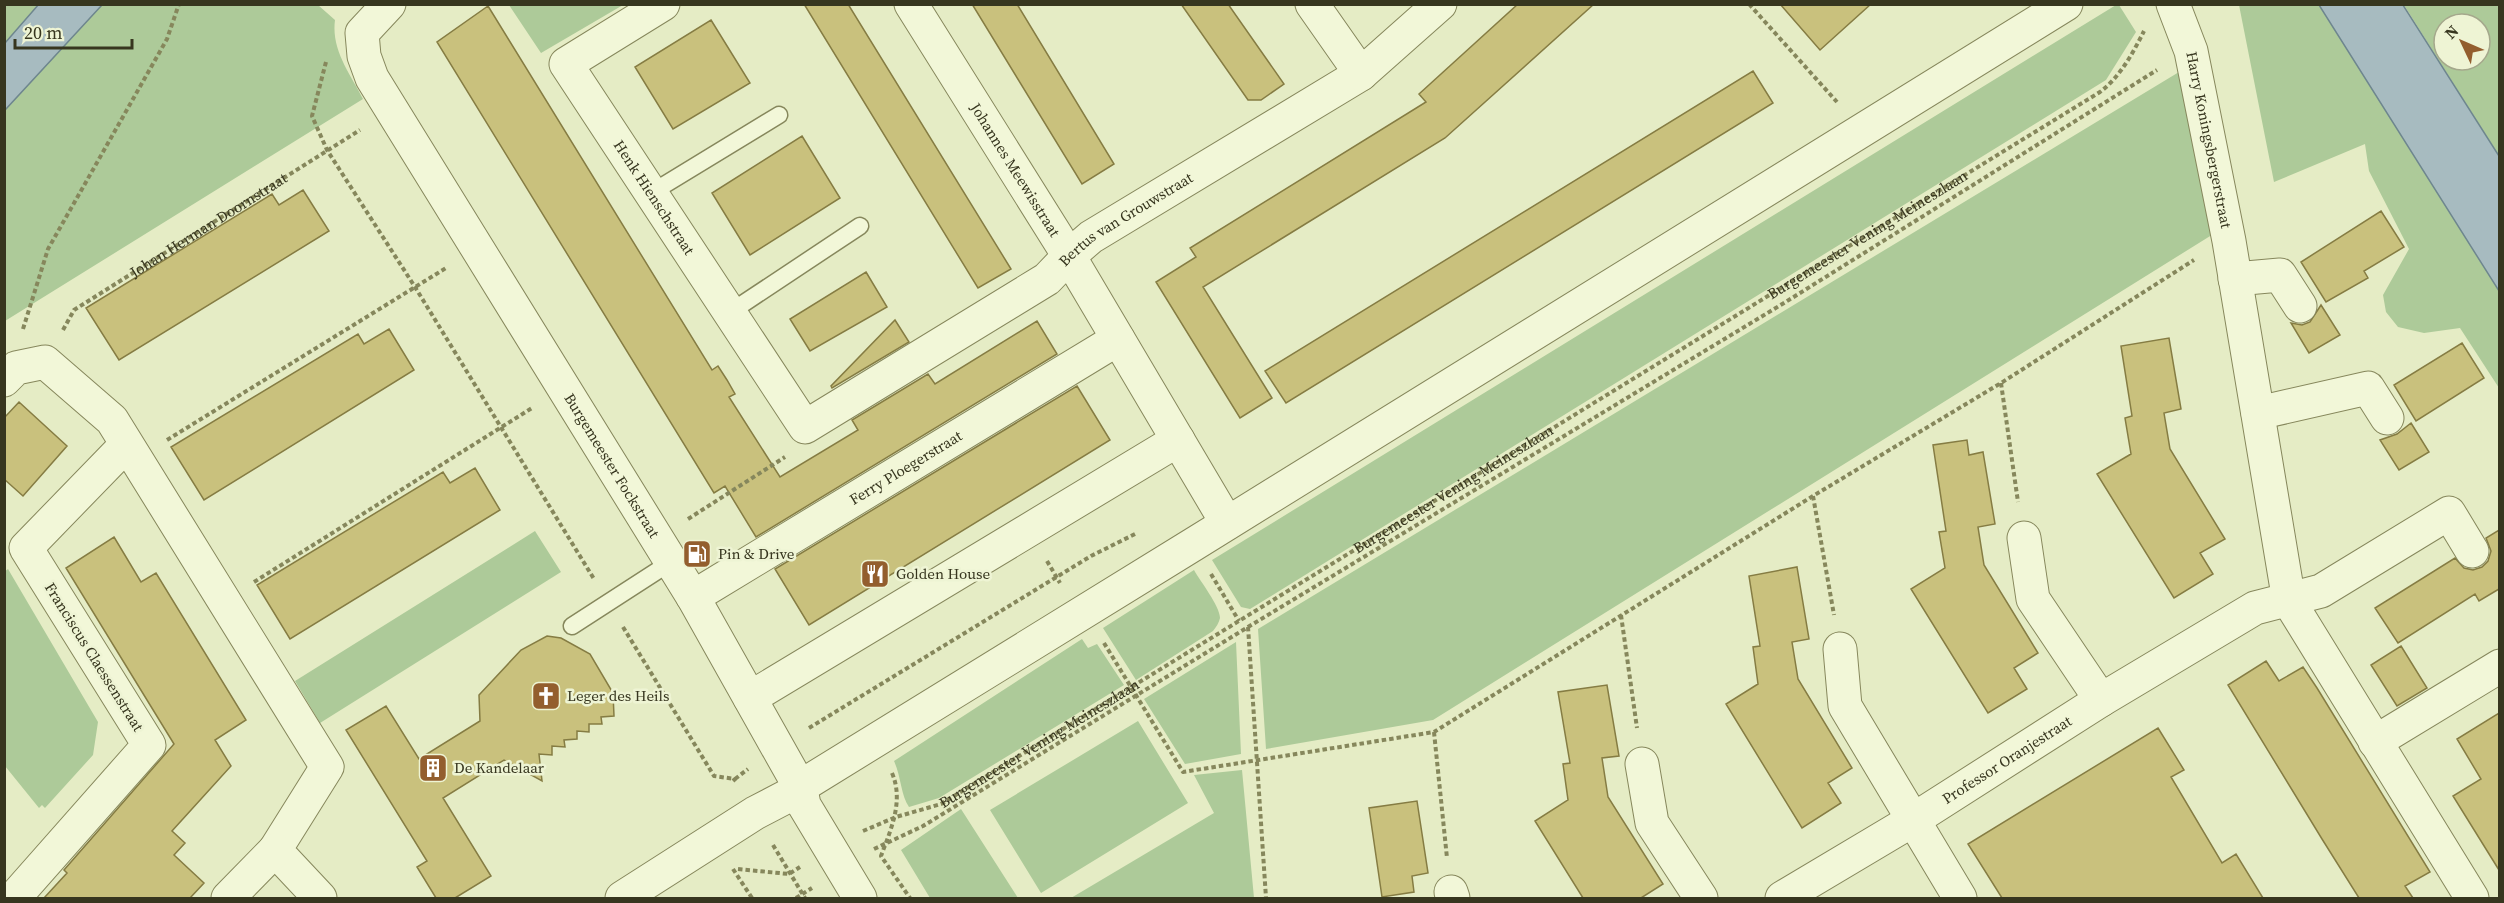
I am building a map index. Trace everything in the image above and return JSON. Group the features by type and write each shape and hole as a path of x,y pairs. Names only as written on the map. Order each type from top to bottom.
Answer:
{"street":[{"name":"Burgemeester Fockstraat","path":"389,4 362,33 364,56 372,78 693,597 801,789 804,805 860,898"},
{"name":"Henk Hienschstraat","path":"663,4 566,64 805,427"},
{"name":"Johannes Meewisstraat","path":"911,4 1069,256 1227,523"},
{"path":"1312,4 1361,74"},
{"name":"Bertus van Grouwstraat","path":"805,427 1047,279 1091,237 1361,74 1440,4"},
{"path":"622,898 754,813 801,789 808,782 2066,4"},
{"name":"Harry Koningsbergerstraat","path":"2174,7 2191,51 2229,241 2289,601 2472,898"},
{"path":"2235,279 2280,275 2300,306"},
{"name":"Ferry Ploegerstraat","path":"693,597 1118,339"},
{"path":"22,370 112,420 327,767 275,850 228,898"},
{"path":"2258,413 2368,388 2387,418"},
{"path":"750,698 1178,440"},
{"name":"Franciscus Claessenstraat","path":"14,898 149,745 26,548 131,452"},
{"path":"2289,601 2321,591 2449,513 2472,551"},
{"path":"2024,538 2033,599 2101,700"},
{"name":"Professor Oranjestraat","path":"1782,898 1913,819 2101,700 2255,608 2289,601"},
{"path":"1839,649 1845,705 1960,898"},
{"path":"2374,742 2499,666"},
{"path":"1642,765 1652,823 1701,898"},
{"path":"275,850 320,898"}],"lane":[{"path":"651,194 778,115"},
{"path":"729,313 860,226"},
{"path":"572,626 608,602 664,551"}],"path":[{"path":"22,370 24,325 48,249 166,39 179,4"},
{"path":"1749,4 1862,131"},
{"name":"Burgemeester Vening Meineszlaan","path":"789,874 835,857 896,817 941,804 2100,92 2110,85 2123,68 2147,26 2174,7"},
{"path":"796,898 804,897 835,857 886,841 923,826 1784,303 2155,71 2191,51"},
{"path":"327,58 312,116 327,150 502,427 714,776 735,779 847,703 1091,556 1143,530"},
{"name":"Johan Herman Doornstraat","path":"22,370 74,310 392,110"},
{"path":"1135,696 1183,772 1434,732 1813,496 2001,383 2189,263 2229,241"},
{"path":"131,452 478,249"},
{"path":"2001,383 2024,538"},
{"path":"225,600 564,388"},
{"path":"664,551 789,455 805,427"},
{"path":"1813,496 1839,649"},
{"path":"1621,615 1642,765"},
{"path":"1248,627 1266,898"},
{"path":"1434,732 1452,895"},
{"path":"873,742 894,776 897,794 896,817 881,856 910,898"},
{"path":"735,779 804,897"},
{"path":"752,898 732,868 789,874"}],"green space":[{"path":"102,4 318,5 335,20 339,51 363,99 5,321 5,110"},
{"path":"5,5 39,5 5,43"},
{"path":"509,5 623,5 541,53"},
{"path":"2119,5 2136,32 2106,80 1250,609 1241,607 1212,560"},
{"path":"2239,5 2319,5 2499,291 2499,388 2460,328 2424,333 2398,327 2386,312 2383,295 2409,249 2369,171 2365,144 2274,182"},
{"path":"2404,5 2499,5 2499,156 2446,72 2492,72 2492,12 2432,12 2432,50"},
{"path":"2179,72 2215,233 1433,720 1266,749 1258,629"},
{"path":"535,531 561,572 320,723 295,681"},
{"path":"8,569 98,722 93,755 45,808 42,805 39,808 5,766 4,572"},
{"path":"1194,570 1217,607 1220,618 1218,623 1213,631 1136,680 1103,628"},
{"path":"1082,639 1088,648 1097,644 1124,685 939,798 909,807 894,761"},
{"path":"1236,642 1241,754 1185,764 1144,699"},
{"path":"1138,721 1188,803 1041,893 990,810"},
{"path":"1242,770 1254,898 1071,898 1214,813 1194,775"},
{"path":"961,809 1018,898 930,898 901,850"}],"shaded area":[{"path":"39,4 102,5 5,110 5,43"},
{"path":"2319,5 2403,5 2432,51 2432,72 2446,72 2499,156 2499,291"}],"building":[{"path":"804,4 848,4 1011,269 978,288"},
{"path":"972,4 1017,4 1114,164 1082,184"},
{"path":"1181,4 1228,4 1284,84 1261,100 1248,100"},
{"path":"1518,4 1594,4 1445,138 1203,287 1272,398 1240,418 1156,282 1196,257 1190,248 1426,102 1419,94"},
{"path":"1780,4 1871,4 1820,50"},
{"path":"488,6 712,370 718,366 727,380 735,394 729,397 780,477 858,430 852,420 928,374 935,384 1037,321 1057,354 756,537 725,486 714,493 437,42"},
{"path":"711,20 750,83 673,129 635,67"},
{"path":"1753,71 1773,103 1286,403 1265,371"},
{"path":"802,136 840,198 750,255 712,193"},
{"path":"303,190 329,231 119,360 86,308 272,194 279,205"},
{"path":"2381,211 2404,247 2364,271 2368,278 2326,302 2301,262"},
{"path":"866,272 887,307 810,351 790,319"},
{"path":"2321,305 2340,335 2309,353 2291,323 2302,325 2310,322"},
{"path":"895,320 909,342 832,388 831,386"},
{"path":"389,329 414,370 204,500 171,447 358,334 364,344"},
{"path":"2169,338 2181,409 2164,413 2170,449 2225,539 2200,553 2213,574 2174,598 2097,474 2131,454 2125,418 2132,416 2121,346"},
{"path":"2462,343 2484,378 2416,421 2394,385"},
{"path":"1077,386 1110,440 809,625 775,569"},
{"path":"19,402 67,446 23,496 4,479 4,418"},
{"path":"2411,423 2429,452 2399,470 2380,440 2397,434"},
{"path":"1967,440 1969,455 1983,452 1995,524 1978,527 1984,565 2038,653 2014,668 2027,689 1988,713 1911,589 1945,568 1939,532 1946,531 1933,445"},
{"path":"475,468 500,510 290,639 257,585 443,472 450,483"},
{"path":"2499,530 2499,589 2479,601 2475,594 2398,643 2375,608 2455,558 2464,568 2473,570 2482,567 2488,561 2491,551 2486,538"},
{"path":"114,537 141,582 156,573 246,720 215,740 231,766 172,831 185,843 174,855 204,883 190,898 44,898 67,873 64,870 174,744 66,568"},
{"path":"1797,567 1809,639 1792,642 1798,679 1852,768 1828,783 1841,803 1802,828 1726,704 1758,684 1753,647 1760,646 1749,576"},
{"name":"De Kandelaar","path":"547,636 561,638 590,654 613,693 614,716 601,717 602,724 589,724 589,732 577,731 577,739 564,740 565,747 552,746 552,755 539,754 542,781 504,760 443,798 491,876 455,898 436,898 417,867 427,861 346,730 386,706 419,759 480,721 479,695 521,650"},
{"path":"2401,646 2427,688 2397,706 2371,665"},
{"path":"2266,661 2279,681 2303,667 2317,688 2430,872 2405,886 2413,898 2359,898 2322,839 2228,685"},
{"path":"1607,685 1619,756 1602,758 1608,797 1663,884 1641,898 1583,898 1535,821 1568,800 1563,764 1570,763 1558,692"},
{"path":"2499,713 2499,870 2453,796 2481,779 2457,739"},
{"path":"2158,728 2184,770 2171,777 2222,863 2236,854 2263,898 2002,898 1968,844"},
{"path":"1417,801 1428,873 1412,876 1414,892 1382,897 1369,808"}],"place":[{"name":"Pin & Drive","path":"697,554"},
{"name":"Golden House","path":"875,574"},
{"name":"Leger des Heils","path":"546,696"},
{"name":"De Kandelaar","path":"433,768"}]}
